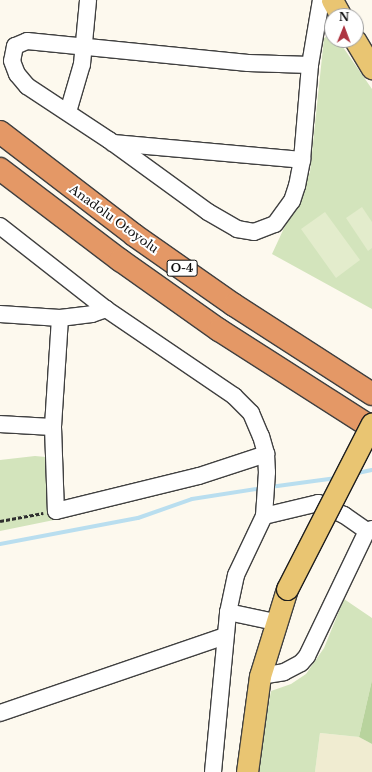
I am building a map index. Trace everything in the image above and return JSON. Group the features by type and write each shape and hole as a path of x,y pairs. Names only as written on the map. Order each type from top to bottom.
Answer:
{"highway":[{"name":"Anadolu Otoyolu","path":"0,132 134,235 203,283 372,394"},
{"name":"O-4","path":"0,169 120,260 213,325 372,428"}],"main road":[{"path":"360,48 372,68"},
{"path":"247,772 260,676 275,622 287,589 372,423"}],"street":[{"path":"68,112 77,88 84,46 88,0"},
{"path":"310,65 248,63 26,41 16,46 12,52 13,67 22,80 208,212 246,232 265,229 275,224 282,216 294,193 302,160 310,65 321,0"},
{"path":"112,143 302,160"},
{"path":"0,226 106,309 243,403 256,423 266,454 267,472 264,516 236,574 228,612 213,772"},
{"path":"0,314 60,318 92,314 106,309"},
{"path":"60,318 53,427 56,511 185,480 266,454"},
{"path":"0,424 53,427"},
{"path":"260,676 284,672 300,663 307,656 369,530 344,515 318,503 264,516"},
{"path":"228,612 275,622"},
{"path":"0,713 225,636"}],"path":[{"path":"0,521 56,511"}],"shaded area":[{"path":"320,733 359,737 372,744 372,772 315,772"}],"green space":[{"path":"324,38 324,48 344,48 372,89 372,309 272,254 310,172"},
{"path":"362,207 372,222 372,248 368,251 346,218"},
{"path":"325,212 360,260 336,278 301,229"},
{"path":"35,456 46,457 50,512 56,511 54,520 0,531 0,460"},
{"path":"344,599 372,618 372,680 359,737 320,733 315,772 257,772 271,691 291,684 306,674 324,648"},
{"path":"372,680 372,744 359,737"}],"waterway":[{"path":"353,474 372,470"},
{"path":"270,487 336,478"},
{"path":"0,544 138,518 192,499 263,488"}]}
